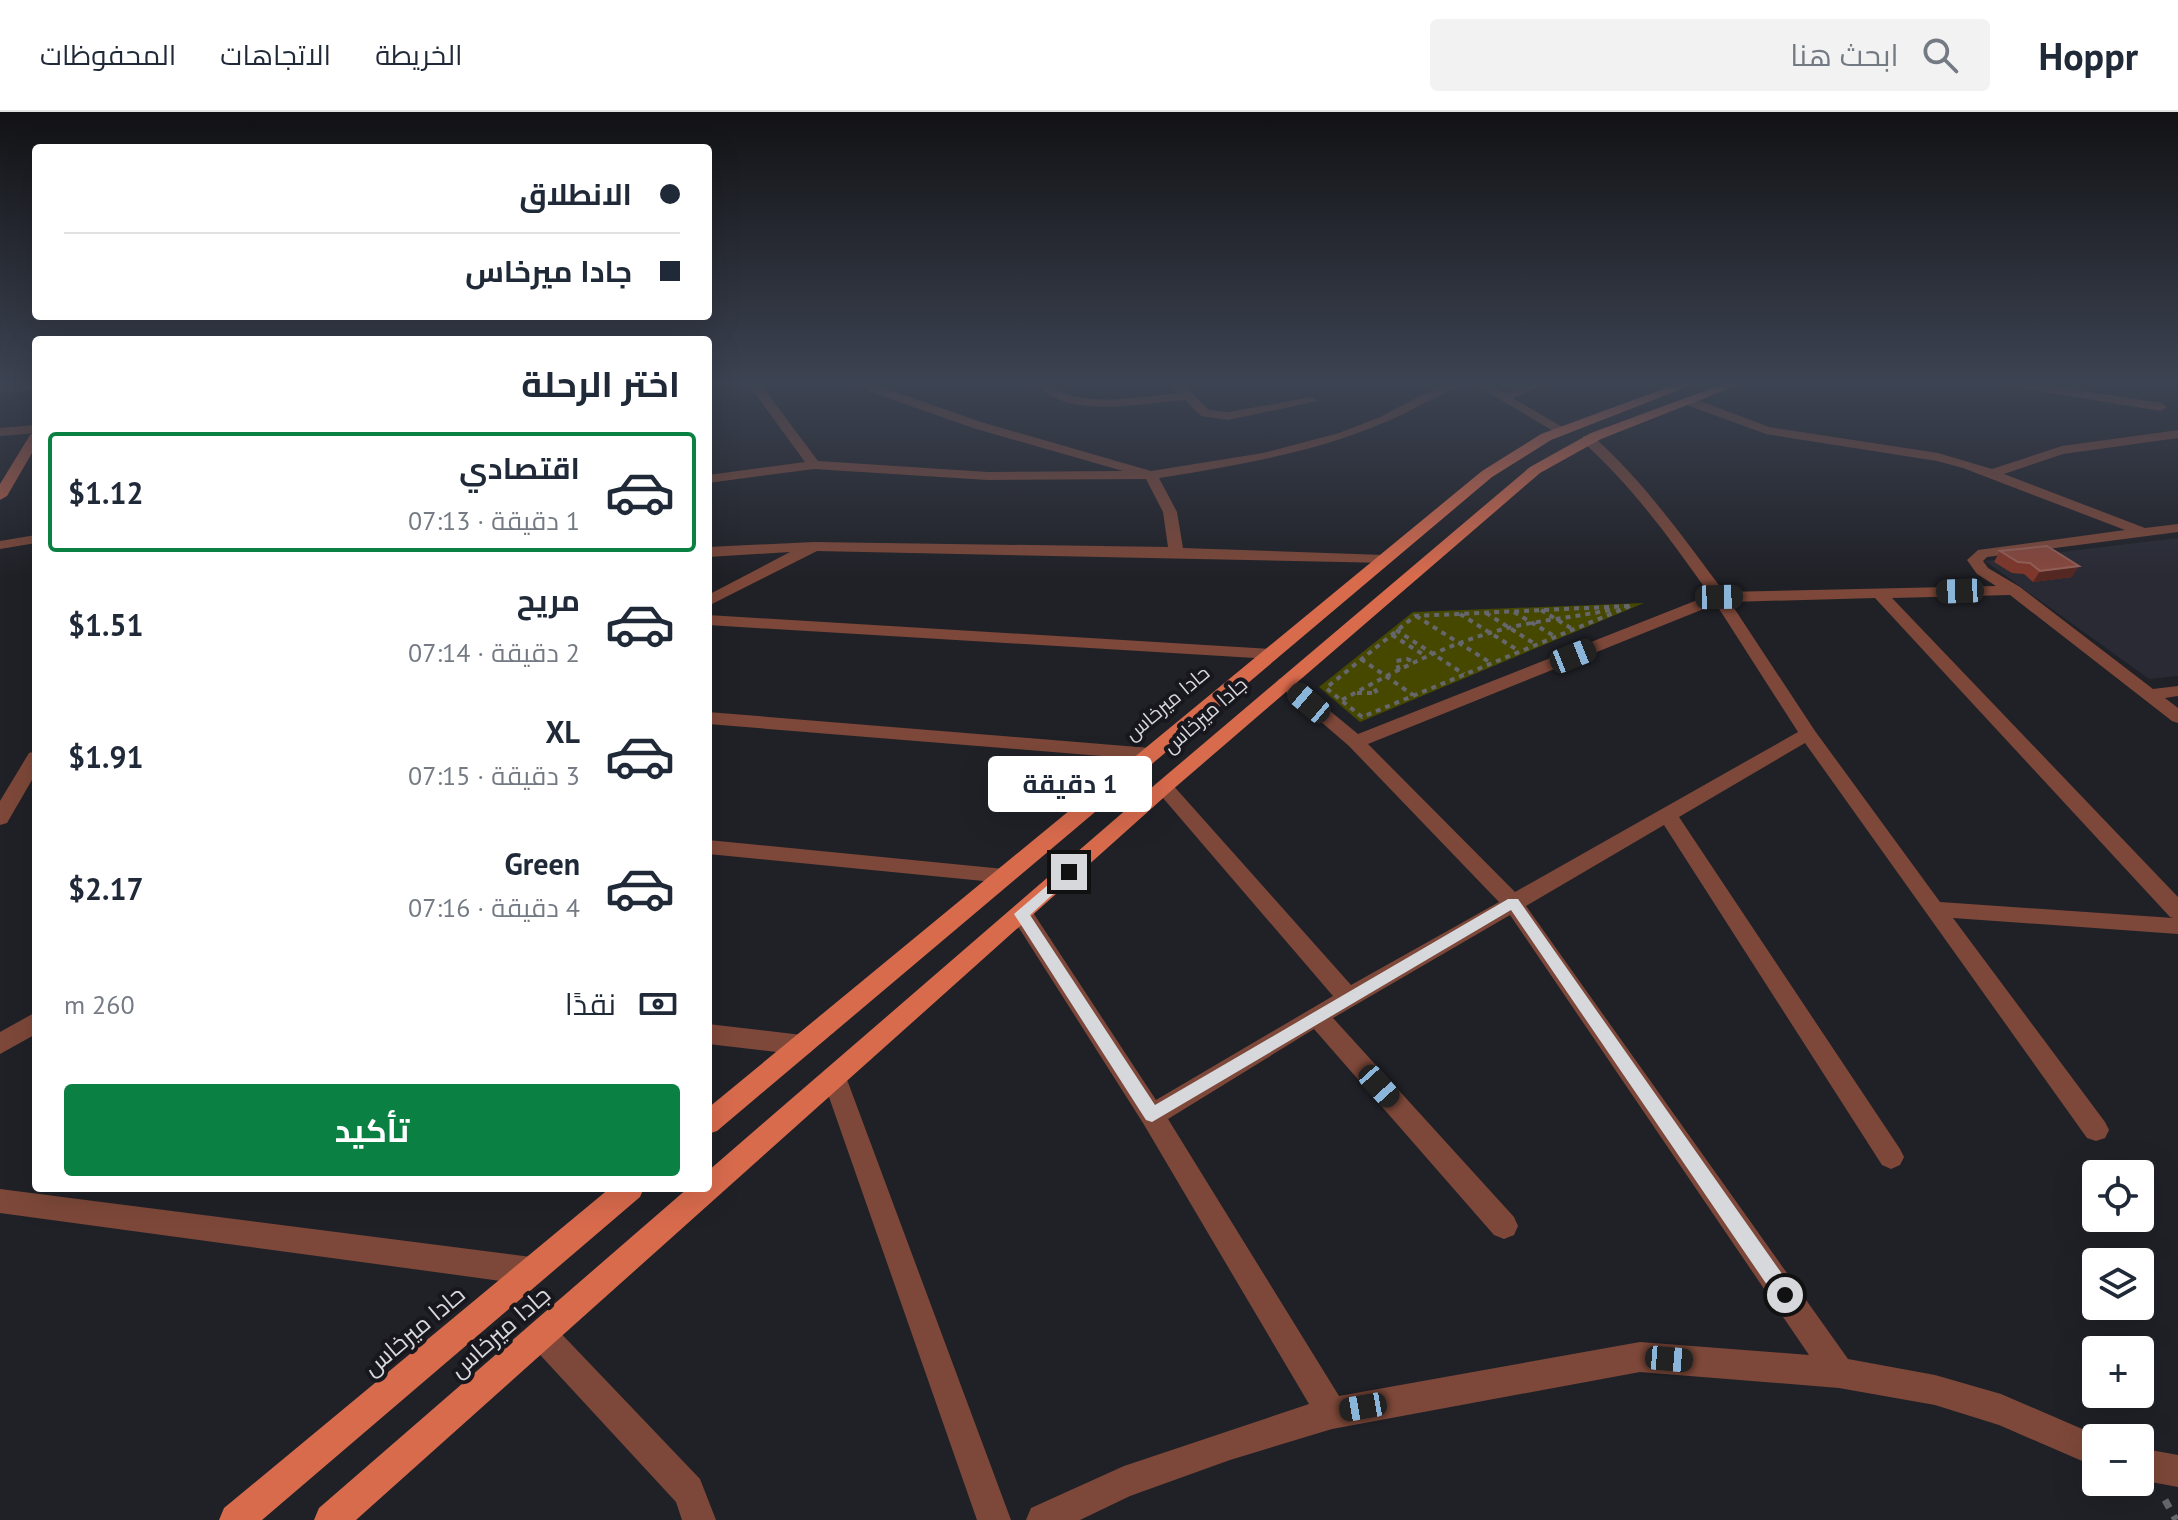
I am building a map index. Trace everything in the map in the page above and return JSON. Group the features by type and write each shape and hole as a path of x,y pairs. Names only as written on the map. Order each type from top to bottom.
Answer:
{"main road":[{"path":"0,496 6,479 27,447"},
{"name":"حادا ميرخاس","path":"712,1120 1384,560 1509,458 1532,447"},
{"name":"جادا ميرخاس","path":"712,1184 1285,683 1535,470 1575,447"},
{"name":"حادا ميرخاس","path":"236,1520 625,1192"},
{"name":"جادا ميرخاس","path":"331,1520 703,1192"}],"street":[{"path":"800,447 814,465"},
{"path":"1053,447 1151,475 1170,512 1176,552"},
{"path":"712,478 814,465 988,476 1151,475 1264,457 1303,447"},
{"path":"1597,447 1617,463 1643,493 1719,597 1808,734 2096,1130"},
{"path":"1872,447 1938,457 1995,473 2142,532"},
{"path":"1995,473 2025,459 2067,447"},
{"path":"2178,528 1977,556 1977,565 1982,571 2014,590 2178,717"},
{"path":"0,545 32,540"},
{"path":"712,552 814,546 1176,552 1384,560"},
{"path":"712,599 814,546"},
{"path":"1356,742 1719,597 2014,590"},
{"path":"1879,593 2178,911"},
{"path":"712,620 1271,654"},
{"path":"1285,683 1356,742 1513,903 1839,1373"},
{"path":"2150,695 2178,691"},
{"path":"712,718 1150,754"},
{"path":"1152,1115 1317,1016 1808,734"},
{"path":"0,818 32,764"},
{"path":"1164,787 1349,998"},
{"path":"1667,814 1891,1157"},
{"path":"712,847 1004,876"},
{"path":"1934,909 2178,926"},
{"path":"1022,914 1152,1115 1332,1413"},
{"path":"1317,1016 1504,1226"},
{"path":"0,1044 32,1024"},
{"path":"712,1034 802,1045"},
{"path":"834,1077 994,1520"},
{"path":"0,1201 531,1271"},
{"path":"542,1335 688,1491 699,1520"},
{"path":"1043,1520 1137,1477 1332,1413 1640,1357 1839,1373 1935,1390 2001,1410 2082,1445"},
{"path":"2154,1467 2178,1471"}],"path":[{"path":"1342,700 1399,670 1396,661 1407,659 1414,662 1424,655 1510,628 1604,614 1630,606 1415,616 1326,688 1362,717 1604,614"},
{"path":"1593,607 1604,614"},
{"path":"1540,610 1600,645"},
{"path":"1514,611 1555,636"},
{"path":"1485,613 1536,644"},
{"path":"1459,614 1519,651"},
{"path":"1415,616 1491,663"},
{"path":"1394,632 1464,674"},
{"path":"1394,632 1424,655"},
{"path":"1361,659 1435,711"},
{"path":"1356,693 1369,696 1377,693 1372,684"}],"shaded area":[{"path":"2178,538 2178,676 2149,679 1985,561"},
{"path":"1644,603 1360,722 1319,687 1413,612"}],"building":[{"path":"2047,546 2079,566 2040,571 2030,563 2018,562 2000,551"}],"route":[{"path":"1069,872 1022,914 1152,1115 1513,903 1785,1295"}]}
